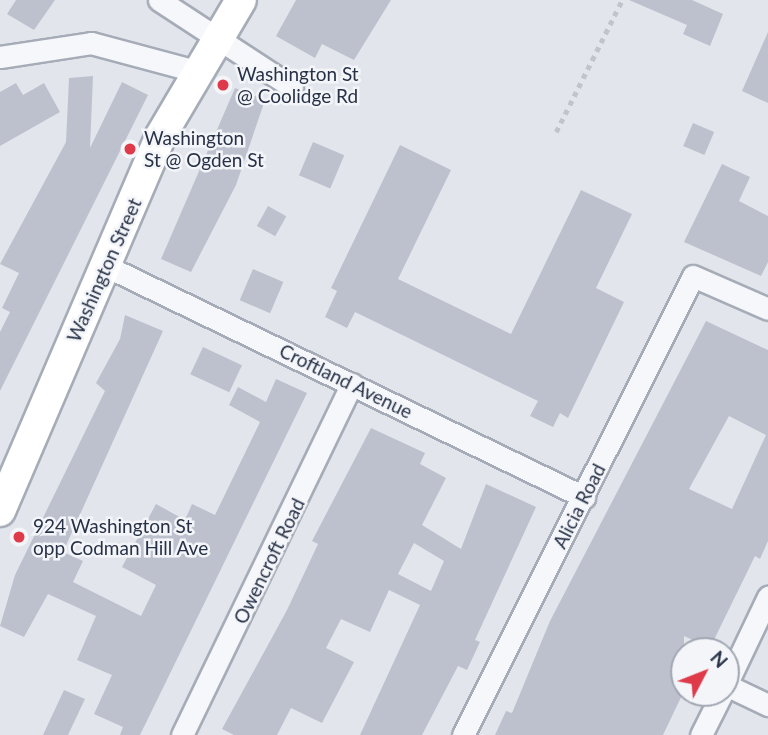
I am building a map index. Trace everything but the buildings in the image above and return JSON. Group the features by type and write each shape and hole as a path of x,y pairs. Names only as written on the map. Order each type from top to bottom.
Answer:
{"main road":[{"name":"Washington Street","path":"0,511 108,267 160,137 241,0"}],"street":[{"path":"159,0 220,37 292,88"},
{"path":"0,57 91,43 199,72"},
{"name":"Croftland Avenue","path":"108,267 584,497"},
{"name":"Alicia Road","path":"463,735 693,276 768,309"},
{"name":"Owencroft Road","path":"182,735 352,384"},
{"path":"740,656 768,597"},
{"path":"740,692 768,705"},
{"path":"701,735 715,707"}],"path":[{"path":"555,132 622,0"}],"place":[{"name":"Washington St @ Coolidge Rd","path":"223,85"},
{"name":"Washington St @ Ogden St","path":"130,149"},
{"name":"924 Washington St opp Codman Hill Ave","path":"19,537"}]}
